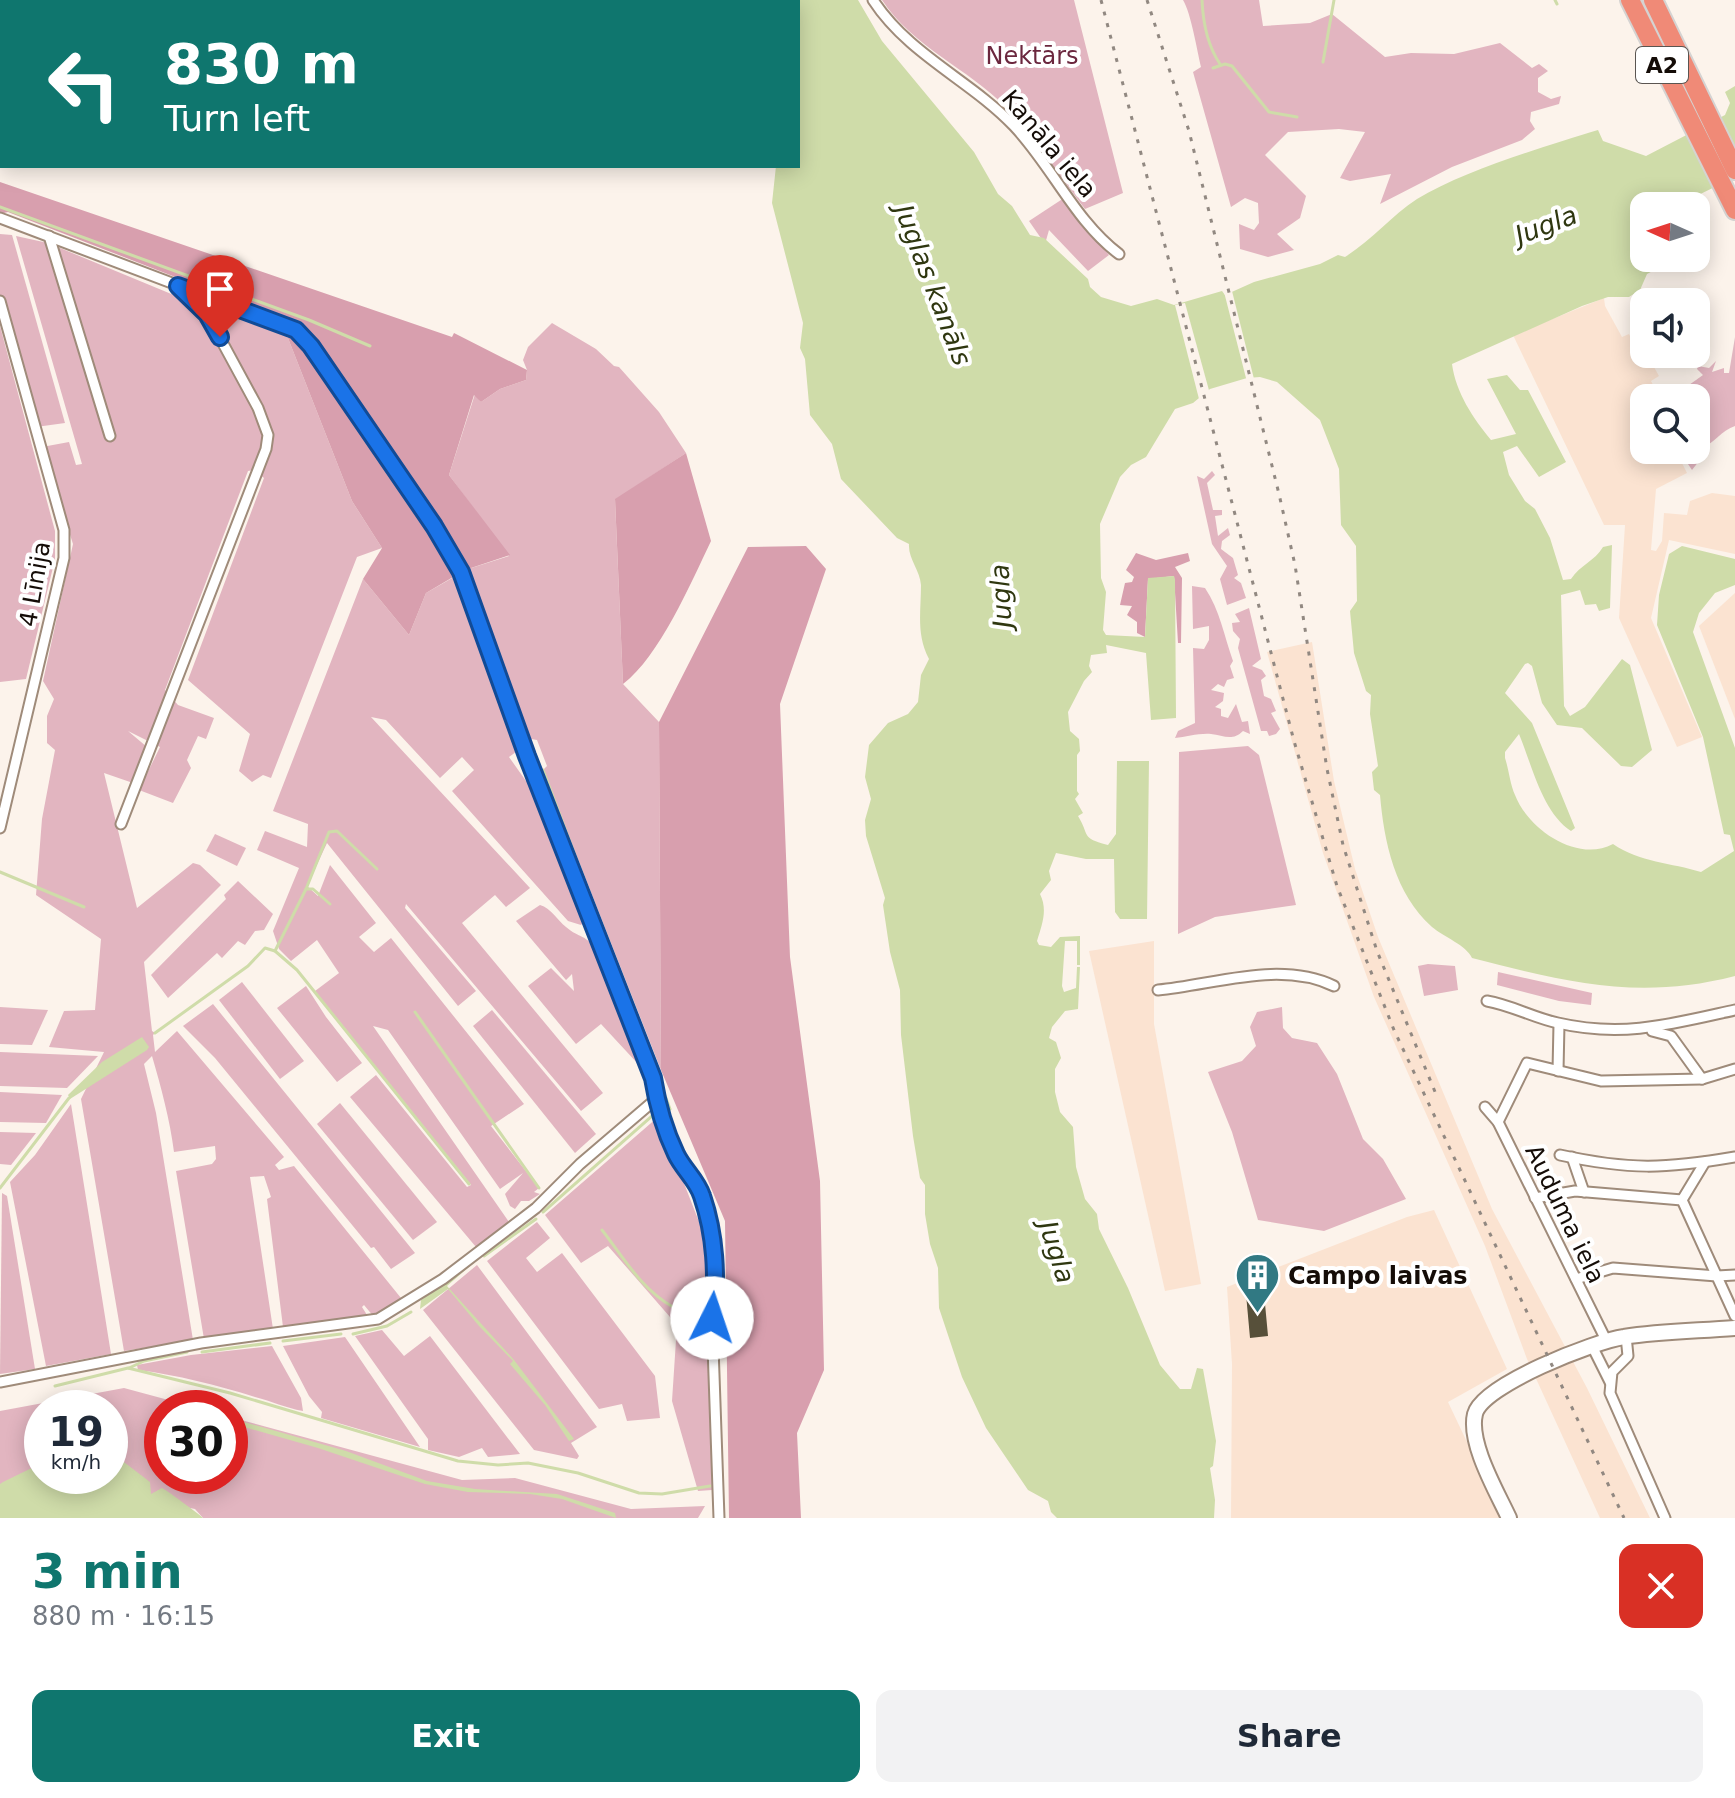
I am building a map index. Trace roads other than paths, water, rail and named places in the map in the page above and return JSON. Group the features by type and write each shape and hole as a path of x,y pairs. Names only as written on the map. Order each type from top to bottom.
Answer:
{"highway":[{"name":"A2","path":"1630,0 1703,125 1735,170"},
{"name":"A2","path":"1653,0 1735,210"}],"street":[{"name":"Kanāla iela","path":"873,0 891,26 930,61 983,96 1017,129 1108,246 1119,254"},
{"path":"0,218 296,330 311,346 434,526 461,572 527,756 648,1063 656,1099 676,1154 702,1194 710,1230 716,1292 712,1318 719,1518"},
{"path":"49,236 110,436"},
{"path":"121,824 266,449 268,435 258,408 207,314 178,286"},
{"name":"4 Līnija","path":"0,301 64,530 64,558 0,828"},
{"path":"1158,990 1263,974 1322,981 1334,986"},
{"path":"1487,1001 1559,1024 1612,1031 1648,1030 1735,1010"},
{"path":"1558,1071 1559,1024"},
{"path":"1648,1030 1671,1036 1702,1079"},
{"path":"1498,1122 1527,1063 1601,1081 1702,1079 1735,1069"},
{"path":"0,1382 201,1343 378,1319 443,1279 536,1208 580,1164 656,1099"},
{"name":"Auduma iela","path":"1485,1107 1498,1122 1576,1279 1610,1382"},
{"path":"1560,1155 1611,1166 1653,1169 1735,1157"},
{"path":"1572,1157 1584,1192"},
{"path":"1682,1200 1705,1162"},
{"path":"1535,1198 1584,1192 1682,1200"},
{"path":"1682,1200 1735,1316"},
{"path":"1576,1279 1613,1268 1735,1275"},
{"path":"1509,1518 1476,1444 1474,1415 1488,1396 1516,1378 1599,1343 1626,1336 1735,1328"},
{"path":"1626,1336 1628,1356 1612,1372 1610,1382 1613,1405 1665,1518"}],"water":[{"path":"800,0 858,0 882,41 974,152 998,194 1012,206 1030,235 1044,238 1088,279 1090,287 1101,297 1131,306 1157,299 1174,305 1222,291 1225,295 1254,282 1320,264 1338,255 1345,257 1417,199 1436,188 1505,160 1598,130 1603,141 1646,156 1725,115 1730,103 1725,92 1735,86 1735,177 1704,192 1630,192 1630,272 1651,272 1641,288 1630,288 1629,297 1608,297 1582,306 1452,364 1466,405 1491,440 1516,434 1487,379 1507,375 1520,390 1528,390 1566,462 1539,477 1517,446 1503,452 1509,475 1525,501 1535,509 1550,538 1563,580 1571,579 1603,547 1612,545 1610,608 1599,611 1596,604 1585,605 1580,590 1561,595 1564,706 1570,716 1585,707 1622,659 1630,665 1652,750 1632,767 1621,766 1582,728 1557,725 1542,703 1532,666 1525,664 1505,693 1532,723 1575,828 1571,831 1552,812 1519,734 1505,752 1505,758 1513,791 1521,808 1555,839 1584,849 1599,849 1613,844 1645,858 1701,872 1734,851 1730,835 1724,834 1703,737 1657,625 1659,595 1669,554 1682,546 1735,559 1735,585 1715,593 1699,613 1693,632 1735,748 1735,976 1700,983 1634,988 1571,981 1472,958 1465,949 1432,927 1419,914 1400,883 1388,849 1380,795 1374,790 1372,772 1378,766 1370,714 1371,695 1366,691 1354,653 1350,611 1357,601 1356,546 1341,525 1339,469 1320,420 1277,382 1260,377 1247,378 1210,389 1193,403 1175,409 1146,457 1131,465 1120,477 1100,524 1101,578 1106,592 1103,630 1106,635 1145,637 1148,578 1174,576 1175,580 1176,718 1151,720 1146,653 1106,645 1107,653 1091,655 1089,666 1092,672 1068,712 1070,731 1079,739 1079,794 1075,799 1083,813 1078,816 1087,835 1093,840 1108,845 1116,834 1117,761 1149,761 1147,919 1120,919 1115,912 1114,859 1086,859 1056,853 1049,871 1051,880 1040,894 1044,912 1037,941 1039,945 1051,947 1060,937 1080,936 1080,965 1077,965 1077,941 1065,941 1062,986 1064,992 1076,988 1077,967 1080,967 1078,1009 1065,1011 1052,1027 1049,1038 1056,1042 1061,1058 1055,1069 1055,1092 1060,1112 1073,1127 1076,1167 1085,1199 1097,1214 1099,1229 1160,1365 1180,1389 1191,1389 1197,1368 1203,1369 1216,1441 1213,1466 1210,1468 1215,1500 1214,1518 1057,1518 1051,1512 1048,1501 1028,1490 986,1428 962,1377 939,1308 938,1268 930,1244 925,1214 925,1185 920,1178 913,1136 901,1035 900,990 890,952 883,905 885,898 866,836 865,820 871,799 865,777 869,745 888,723 908,714 918,702 921,675 929,659 921,632 921,585 909,544 897,538 841,479 832,444 810,415 805,359 800,348 803,323 772,203 776,168 800,168"},
{"path":"142,1037 149,1047 147,1050 70,1099 68,1095 102,1062"},
{"path":"477,1260 447,1286 514,1360 574,1439 569,1441 545,1405 510,1364 513,1361 448,1289 420,1309 421,1300"},
{"path":"248,1423 346,1451 427,1481 475,1489 557,1494 615,1513 616,1518 562,1499 530,1494 468,1492 425,1484 248,1428"},
{"path":"128,1465 144,1477 144,1494 171,1494 203,1518 0,1518 0,1484 24,1472 24,1494 128,1494"}],"waterway":[{"path":"1202,0 1206,34 1220,64"},
{"path":"1323,62 1334,0"},
{"path":"1555,0 1557,4"},
{"path":"1213,68 1225,64 1232,66 1269,112 1297,117"},
{"path":"0,207 309,320 370,346"},
{"path":"543,770 670,1109"},
{"path":"306,889 329,832 337,831 377,869"},
{"path":"0,872 84,907"},
{"path":"275,951 306,889 313,889 330,904"},
{"path":"155,1033 248,966 265,948 275,951 297,970 469,1184"},
{"path":"415,1012 539,1188"},
{"path":"0,1188 69,1098"},
{"path":"543,1212 653,1115"},
{"path":"484,1256 536,1219"},
{"path":"602,1230 642,1282 673,1307"},
{"path":"353,1334 387,1326 411,1312"},
{"path":"283,1341 341,1334"},
{"path":"202,1352 270,1343"},
{"path":"129,1368 144,1361 187,1352"},
{"path":"55,1386 128,1368 230,1393 458,1461 498,1465 528,1463 578,1473 639,1493 662,1494 710,1486"}],"railway":[{"path":"1101,0 1294,741 1337,886 1394,1030 1624,1518"},
{"path":"1147,0 1189,131 1279,494 1295,565 1327,769 1343,845 1377,951 1438,1099"}],"place":[{"name":"Campo laivas","path":"1257,1315"}],"park label":[{"name":"Nektārs","path":"1032,56"}],"water label":[{"name":"Jugla","path":"1546,225"},
{"name":"Juglas kanāls","path":"933,285"},
{"name":"Jugla","path":"1001,596"},
{"name":"Jugla","path":"1057,1252"}]}
